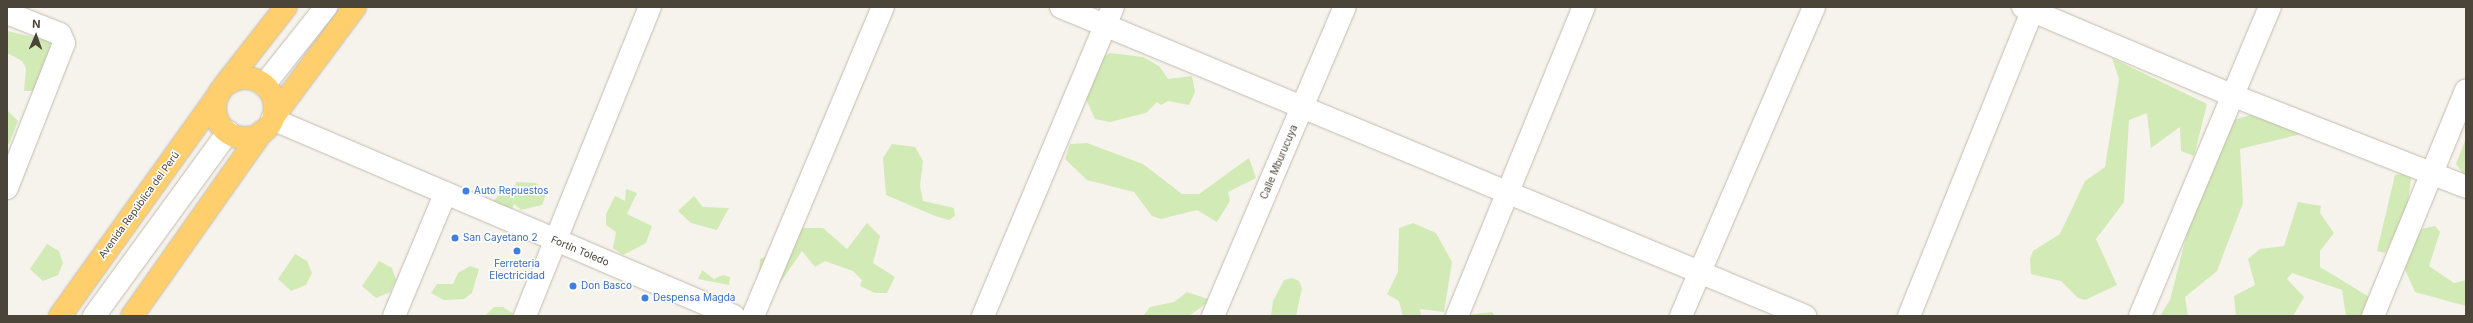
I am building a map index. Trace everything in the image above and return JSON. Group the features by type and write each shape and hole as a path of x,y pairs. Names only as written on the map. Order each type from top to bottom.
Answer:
{"highway":[{"name":"Avenida República del Perú","path":"60,316 220,92 286,7"},
{"path":"132,316 269,123 355,7"},
{"path":"243,78 264,85 274,99 269,123 248,137 228,132 216,115 220,92 243,78"}],"street":[{"path":"264,85 326,7"},
{"path":"525,316 650,7"},
{"path":"753,316 883,7"},
{"path":"1060,7 1109,16 1302,107 1805,316"},
{"name":"Calle Mburucuya","path":"1213,316 1345,7"},
{"path":"1457,316 1584,7"},
{"path":"1681,316 1814,7"},
{"path":"2140,316 2234,96 2270,7"},
{"path":"1909,316 2030,8 2234,96 2466,187"},
{"path":"7,13 60,34 64,43 7,188"},
{"path":"983,316 1109,16"},
{"path":"2373,316 2466,90"},
{"name":"Fortín Toledo","path":"269,123 445,194 734,316"},
{"path":"94,316 228,132"},
{"path":"394,316 445,194"}],"green space":[{"path":"7,31 50,41 55,55 39,91 24,91 26,68 22,61 7,53"},
{"path":"1110,53 1143,57 1159,66 1168,79 1192,76 1195,92 1189,105 1168,101 1161,105 1157,102 1146,113 1110,122 1095,119 1085,97 1096,60"},
{"path":"2112,58 2207,104 2194,156 2181,151 2180,127 2151,148 2147,113 2129,120 2124,202 2096,239 2117,285 2085,300 2078,298 2061,281 2031,274 2030,259 2033,251 2060,234 2085,181 2105,167 2119,79"},
{"path":"7,110 18,121 9,144 7,143"},
{"path":"2254,114 2300,126 2301,134 2240,149 2243,203 2217,271 2185,297 2188,316 2160,316 2170,300 2198,190 2230,121"},
{"path":"2466,138 2466,178 2456,164"},
{"path":"1087,143 1143,164 1182,194 1199,194 1249,158 1256,178 1228,192 1230,201 1217,222 1197,210 1161,219 1152,216 1134,192 1087,180 1065,159 1070,144"},
{"path":"892,144 915,147 923,161 920,186 923,201 954,208 955,216 949,220 935,216 886,195 883,158"},
{"path":"2403,174 2411,178 2407,211 2385,253 2377,251 2395,175"},
{"path":"516,182 536,183 546,194 542,205 521,210 514,204 511,212 488,208 501,192 514,193"},
{"path":"626,189 637,193 627,214 652,226 646,243 623,255 613,248 616,232 606,225 606,214 615,196 625,201"},
{"path":"694,196 703,207 729,208 717,230 691,223 678,211"},
{"path":"2298,202 2321,206 2320,213 2334,233 2320,251 2320,267 2371,298 2371,316 2346,316 2342,290 2292,273 2287,279 2304,297 2293,316 2236,316 2234,296 2255,285 2248,259 2260,249 2284,246"},
{"path":"785,220 804,228 823,228 847,249 867,223 880,236 873,263 895,277 887,293 875,293 860,286 862,280 853,271 825,261 815,267 802,251 780,283 759,276 760,259 772,254"},
{"path":"1413,223 1436,233 1452,262 1444,312 1420,309 1421,316 1403,316 1399,301 1387,294 1398,272 1399,228"},
{"path":"2435,226 2440,232 2429,266 2454,283 2466,280 2466,306 2415,292 2402,263 2421,229"},
{"path":"47,244 59,251 63,263 58,275 43,281 30,269"},
{"path":"295,254 307,261 312,273 306,285 291,291 278,279"},
{"path":"379,261 392,268 396,280 390,292 376,298 362,286"},
{"path":"470,266 479,269 472,293 464,299 444,300 431,293 437,284 453,284 458,273"},
{"path":"702,270 714,279 723,275 730,277 729,285 698,279"},
{"path":"1292,278 1299,281 1302,288 1296,316 1271,316 1273,301 1284,280"},
{"path":"1187,292 1211,300 1189,316 1143,316 1150,307 1174,302"},
{"path":"494,307 503,307 517,316 485,316"},
{"path":"1492,312 1495,316 1468,316 1468,315"}],"place":[{"name":"Auto Repuestos","path":"466,191"},
{"name":"San Cayetano 2","path":"455,238"},
{"name":"Ferreteria Electricidad","path":"517,251"},
{"name":"Don Basco","path":"573,286"},
{"name":"Despensa Magda","path":"645,298"}]}
